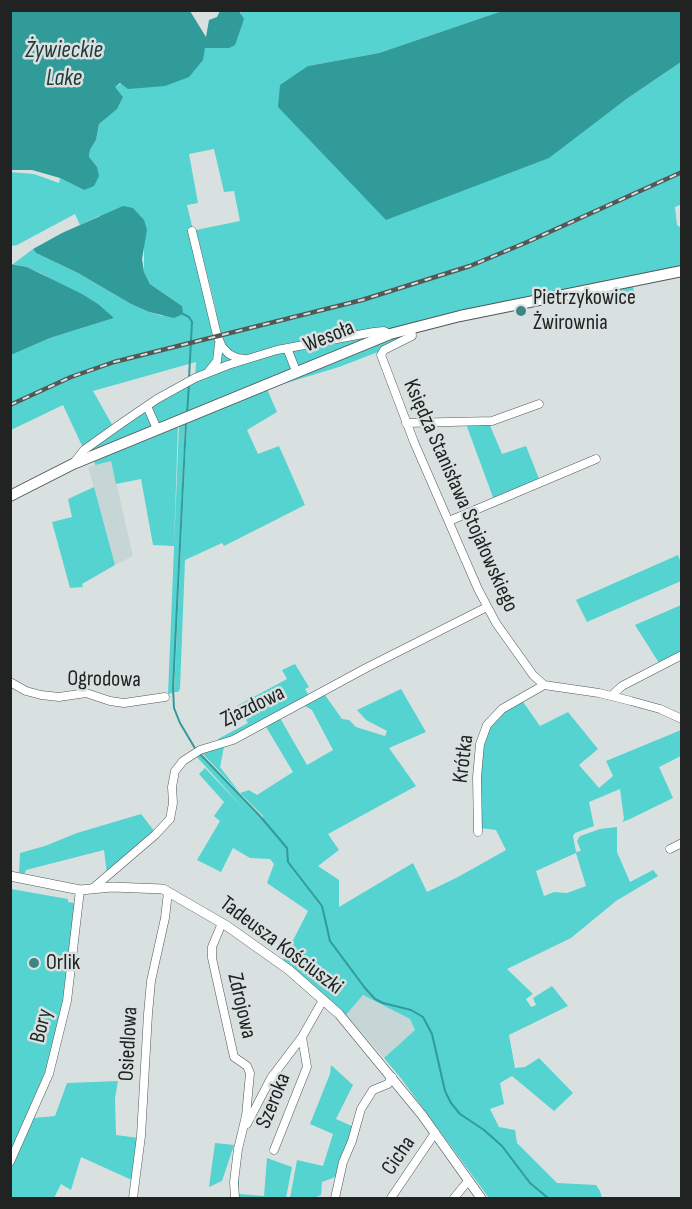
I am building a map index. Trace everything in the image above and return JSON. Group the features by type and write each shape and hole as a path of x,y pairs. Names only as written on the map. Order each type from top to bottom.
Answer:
{"main road":[{"name":"Wesoła","path":"10,496 73,464 390,334 681,271"}],"street":[{"path":"192,231 220,350 217,361 199,376"},
{"name":"Księdza Stanisława Stojałowskiego","path":"411,328 412,336 384,350 381,355 406,423 487,607 533,675 544,685"},
{"path":"73,464 84,450 147,406 199,376 287,348 374,332 390,334"},
{"path":"219,340 229,354 237,358 248,359"},
{"path":"287,348 296,371"},
{"path":"406,423 492,421 539,404"},
{"path":"147,406 157,429"},
{"path":"449,521 596,459"},
{"name":"Zjazdowa","path":"91,889 155,835 170,819 175,771 183,761 197,752 233,740 366,668 487,607"},
{"path":"611,696 622,686 681,655"},
{"name":"Ogrodowa","path":"10,682 26,691 45,696 59,697 86,693 124,703 165,697"},
{"path":"544,685 611,696 660,709 681,719"},
{"name":"Krótka","path":"478,832 478,766 480,744 487,725 502,709 544,685"},
{"path":"670,849 681,843"},
{"name":"Tadeusza Kościuszki","path":"10,876 80,890 112,887 163,889 222,923 289,970 339,1014 392,1077 481,1198"},
{"name":"Bory","path":"10,1162 49,1074 66,1001 80,890"},
{"name":"Osiedlowa","path":"133,1198 141,1147 151,981 165,918 168,892"},
{"name":"Zdrojowa","path":"222,923 212,947 212,958 234,1057 247,1066 249,1073 249,1092 234,1182 235,1198"},
{"path":"242,1134 271,1078 302,1037 323,1000"},
{"name":"Szeroka","path":"274,1150 307,1067 302,1037"},
{"path":"335,1198 343,1162 352,1141 360,1109 373,1090 388,1084 392,1077"},
{"name":"Cicha","path":"391,1198 435,1133"},
{"path":"454,1198 468,1181"}],"shaded area":[{"path":"239,11 502,11 379,53 308,66 625,100 681,62 682,204 675,207 677,225 681,228 681,270 411,328 73,464 84,450 63,405 11,430 11,355 50,338 114,318 44,275 27,267 13,264 33,249 36,253 149,312 162,316 182,306 150,284 144,272 144,245 99,216 80,225 75,214 11,246 10,172 34,174 59,183 60,178 84,190 97,167 89,158 99,124 116,109 123,97 114,87 205,48 229,48 241,12","holes":["214,149 224,192 234,191 240,221 196,230 216,310 213,314 187,205 198,203 189,154","196,362 195,378 114,428 93,391"]},
{"path":"632,285 637,299 619,298 599,303 595,293"},
{"path":"409,334 379,354 378,352 339,367 273,387 360,350"},
{"path":"267,389 277,412 247,430 258,454 279,446 305,505 224,546 222,543 185,560 180,689 174,692 187,422"},
{"path":"489,423 502,454 526,446 540,481 494,500 466,424"},
{"path":"185,424 174,671 172,693 168,694 179,426"},
{"path":"178,426 174,546 153,545 141,479 116,484 111,461 95,465 94,460"},
{"path":"111,460 133,556 115,565 88,467"},
{"path":"94,487 115,565 82,584 83,587 70,588 52,522 72,517 68,499"},
{"path":"678,555 681,563 681,581 587,622 576,600"},
{"path":"681,605 681,652 659,663 635,625"},
{"path":"295,664 309,687 305,689 309,696 232,739 219,741 218,739 248,723 237,706 287,679 282,670"},
{"path":"401,689 426,732 389,748 416,786 328,834 339,850 318,866 339,880 339,907 413,863 427,892 506,850 496,830 480,828 479,777 482,744 488,727 502,710 521,699 540,726 568,712 598,749 579,765 599,788 613,776 606,761 681,730 681,756 659,767 673,798 622,822 624,819 620,789 589,802 594,826 575,833 573,836 576,852 581,851 577,841 580,836 600,829 617,827 617,852 630,882 653,870 658,876 616,901 571,938 507,969 533,994 526,999 531,1007 536,1005 533,998 552,986 568,1006 509,1035 515,1068 525,1067 539,1058 573,1093 554,1111 512,1076 500,1083 504,1104 490,1109 499,1127 515,1130 517,1143 557,1183 596,1185 602,1198 489,1198 384,1058 415,1030 410,1019 363,995 346,1015 283,960 308,911 267,883 274,864 270,859 250,858 233,848 221,872 197,860 220,821 214,816 224,802 199,774 205,768 244,809 196,756 199,754 262,819 263,816 240,793 249,790 257,795 293,772 265,725 280,718 307,765 333,750 312,710 303,705 325,695 342,719 349,720 356,727 385,736 387,731 366,720 357,710","holes":["576,853 586,886 567,893 554,892 544,896 536,871"]},
{"path":"220,746 224,747 220,767 240,793 201,752"},
{"path":"141,814 155,832 107,874 104,850 19,873 20,853"},
{"path":"11,889 68,899 68,902 75,903 63,1002 51,1058 11,1151"},
{"path":"363,995 410,1019 415,1030 384,1058 346,1015"},
{"path":"331,1065 353,1085 336,1119 354,1127 338,1176 322,1182 321,1195 314,1198 290,1198 297,1160 323,1166 333,1134 310,1124 330,1074"},
{"path":"118,1081 115,1098 116,1135 139,1138 134,1181 81,1157 71,1190 61,1184 54,1198 11,1198 11,1167 34,1118 55,1116 67,1083"},
{"path":"215,1143 234,1145 222,1181 209,1187"},
{"path":"267,1158 292,1167 286,1198 236,1198 239,1167 239,1194 264,1196"}],"water":[{"name":"Żywieckie Lake","path":"11,10 190,11 206,37 209,20 217,17 220,11 239,11 244,19 235,45 229,48 205,48 203,60 189,77 165,86 128,89 120,83 115,87 123,97 117,109 99,124 89,157 97,167 99,176 94,186 84,190 60,178 32,170 11,170"},
{"path":"502,11 681,11 681,62 625,100 549,158 386,220 278,107 280,85 308,66 379,53"},
{"path":"123,206 133,208 144,220 147,230 142,259 144,272 150,284 182,306 183,314 174,318 149,312 36,253 33,249 62,233"},
{"path":"11,264 27,267 82,294 114,318 50,338 11,355"}],"waterway":[{"path":"183,314 192,322 189,378"},
{"path":"187,414 189,384"},
{"path":"186,423 173,688 174,708 196,750"},
{"path":"200,754 259,815 287,848 288,862 322,906 330,941 365,988 375,999 411,1010 423,1017 432,1034 445,1091 451,1103 460,1114 484,1130 502,1146 530,1183 548,1198"}],"railway":[{"path":"10,405 71,377 114,362 362,300 470,266 682,172"}],"place":[{"name":"Pietrzykowice Żwirownia","path":"521,311"},
{"name":"Orlik","path":"34,963"}]}
